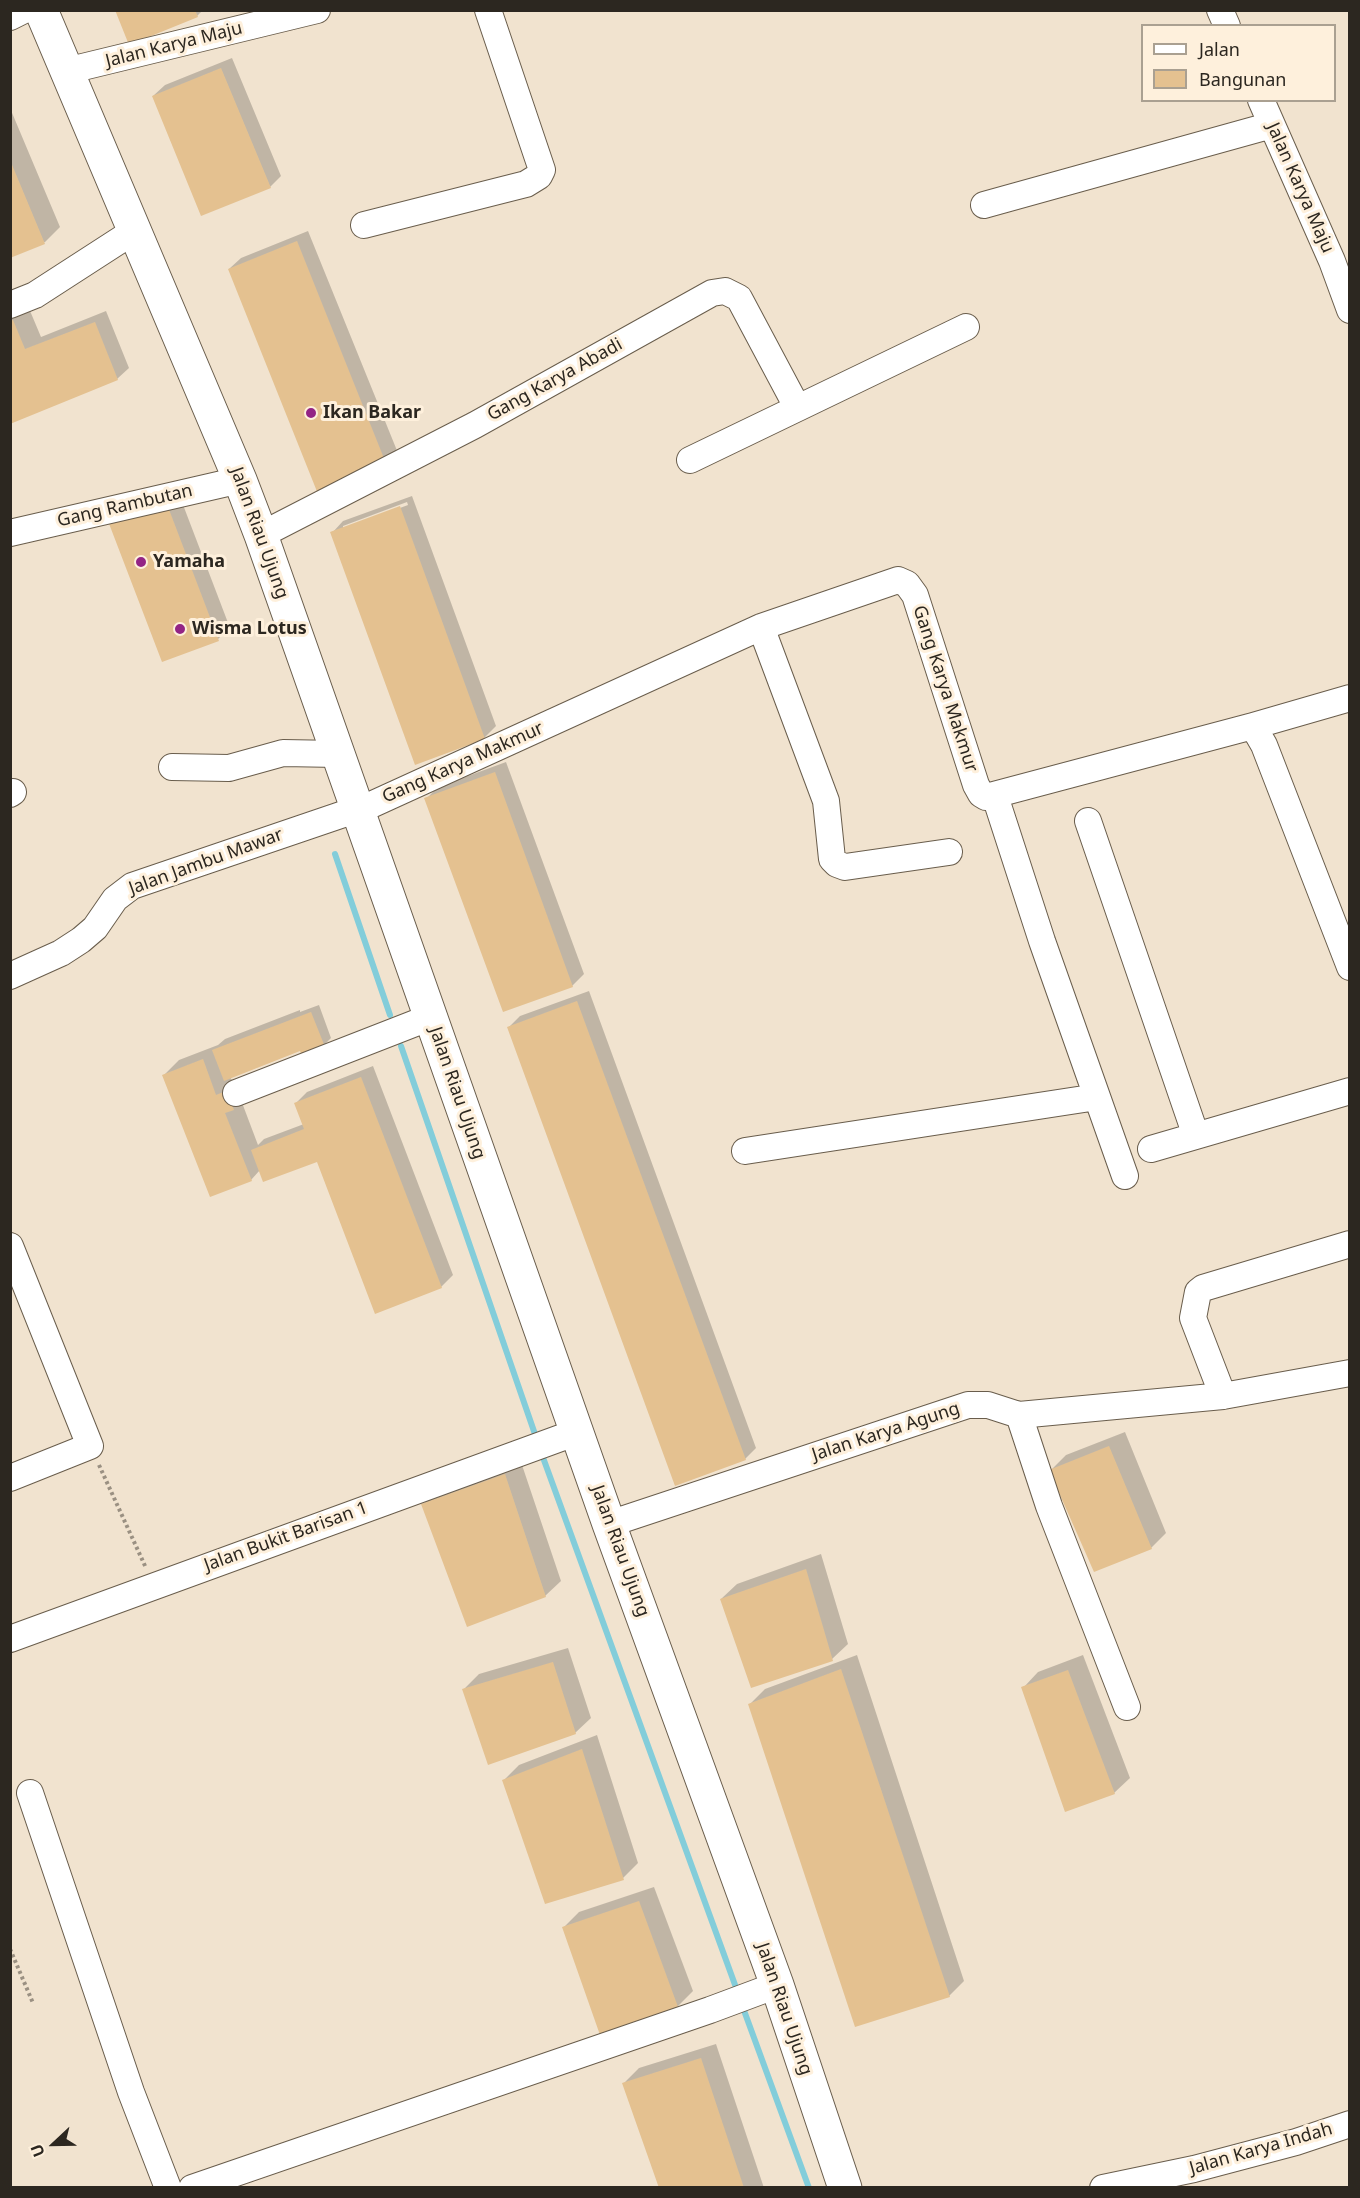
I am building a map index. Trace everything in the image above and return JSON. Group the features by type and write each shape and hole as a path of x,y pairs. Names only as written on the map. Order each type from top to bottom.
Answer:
{"main road":[{"name":"Jalan Riau Ujung","path":"41,10 240,480 261,535 430,1017 569,1434 609,1524 766,1989 844,2187"}],"street":[{"path":"10,17 24,10"},
{"name":"Jalan Karya Maju","path":"66,71 317,10"},
{"path":"364,225 526,184 539,176 542,170 488,10"},
{"path":"1220,10 1226,24"},
{"name":"Jalan Karya Maju","path":"1261,102 1341,258 1350,310"},
{"path":"984,205 1272,125"},
{"path":"10,305 35,295 134,231"},
{"name":"Gang Karya Abadi","path":"261,535 475,425 712,293 725,291 739,298 797,407"},
{"path":"690,460 966,327"},
{"name":"Gang Rambutan","path":"10,533 240,480"},
{"name":"Gang Karya Makmur","path":"357,808 384,799 761,627 898,580 907,584 915,595 976,785 981,794 986,797 995,796"},
{"path":"761,627 826,801 832,859 845,867 949,852"},
{"path":"1125,1176 1042,941 995,796 1259,736 1350,698"},
{"path":"1259,736 1350,968"},
{"path":"172,767 229,768 283,753 338,754"},
{"name":"Jalan Jambu Mawar","path":"10,976 61,953 81,940 95,928 115,900 132,886 357,808"},
{"path":"1088,820 1196,1136"},
{"path":"236,1093 430,1017"},
{"path":"1151,1149 1350,1091"},
{"path":"745,1151 1097,1097"},
{"path":"1223,1396 1193,1318 1198,1292 1203,1288 1350,1244"},
{"path":"10,1246 17,1279 90,1446 10,1478"},
{"name":"Jalan Karya Agung","path":"609,1524 968,1405 988,1405 1019,1415 1223,1396 1350,1373"},
{"path":"1019,1415 1049,1506 1127,1707"},
{"name":"Jalan Bukit Barisan 1","path":"10,1639 569,1434"},
{"path":"30,1793 130,2091 168,2187"},
{"path":"192,2187 766,1989"},
{"name":"Jalan Karya Indah","path":"1103,2187 1198,2178 1350,2124"}],"path":[{"path":"90,1446 154,1585"},
{"path":"10,1949 33,2003"}],"building":[{"path":"115,10 195,10 198,17 129,45"},
{"path":"221,68 271,188 201,216 152,96"},
{"path":"10,160 45,244 10,258"},
{"path":"297,241 389,471 320,499 228,269"},
{"path":"13,320 25,349 95,322 118,380 10,424 10,321"},
{"path":"165,499 219,641 162,662 108,521"},
{"path":"400,506 485,739 415,765 330,532"},
{"path":"495,772 573,987 503,1012 424,798"},
{"path":"577,1001 746,1460 675,1486 507,1027"},
{"path":"311,1012 325,1047 302,1056 300,1051 224,1081 212,1050"},
{"path":"203,1059 216,1095 226,1091 234,1110 225,1113 252,1181 210,1197 162,1075"},
{"path":"361,1077 442,1288 375,1314 317,1162 263,1182 251,1150 304,1129 294,1103"},
{"path":"1109,1446 1152,1549 1094,1572 1049,1470"},
{"path":"505,1474 546,1597 467,1627 421,1504"},
{"path":"806,1569 833,1661 751,1688 720,1599"},
{"path":"553,1662 576,1734 488,1765 462,1689"},
{"path":"841,1669 950,1997 855,2027 748,1704"},
{"path":"1068,1670 1115,1794 1065,1812 1021,1687"},
{"path":"582,1749 624,1880 545,1904 502,1780"},
{"path":"639,1901 678,2007 600,2035 562,1927"},
{"path":"701,2058 744,2188 659,2188 622,2083"}],"waterway":[{"path":"335,854 390,1015"},
{"path":"401,1046 537,1440"},
{"path":"541,1452 738,1993"},
{"path":"742,2005 809,2188"}],"place":[{"name":"Ikan Bakar","path":"311,413"},
{"name":"Yamaha","path":"141,562"},
{"name":"Wisma Lotus","path":"180,629"}]}
